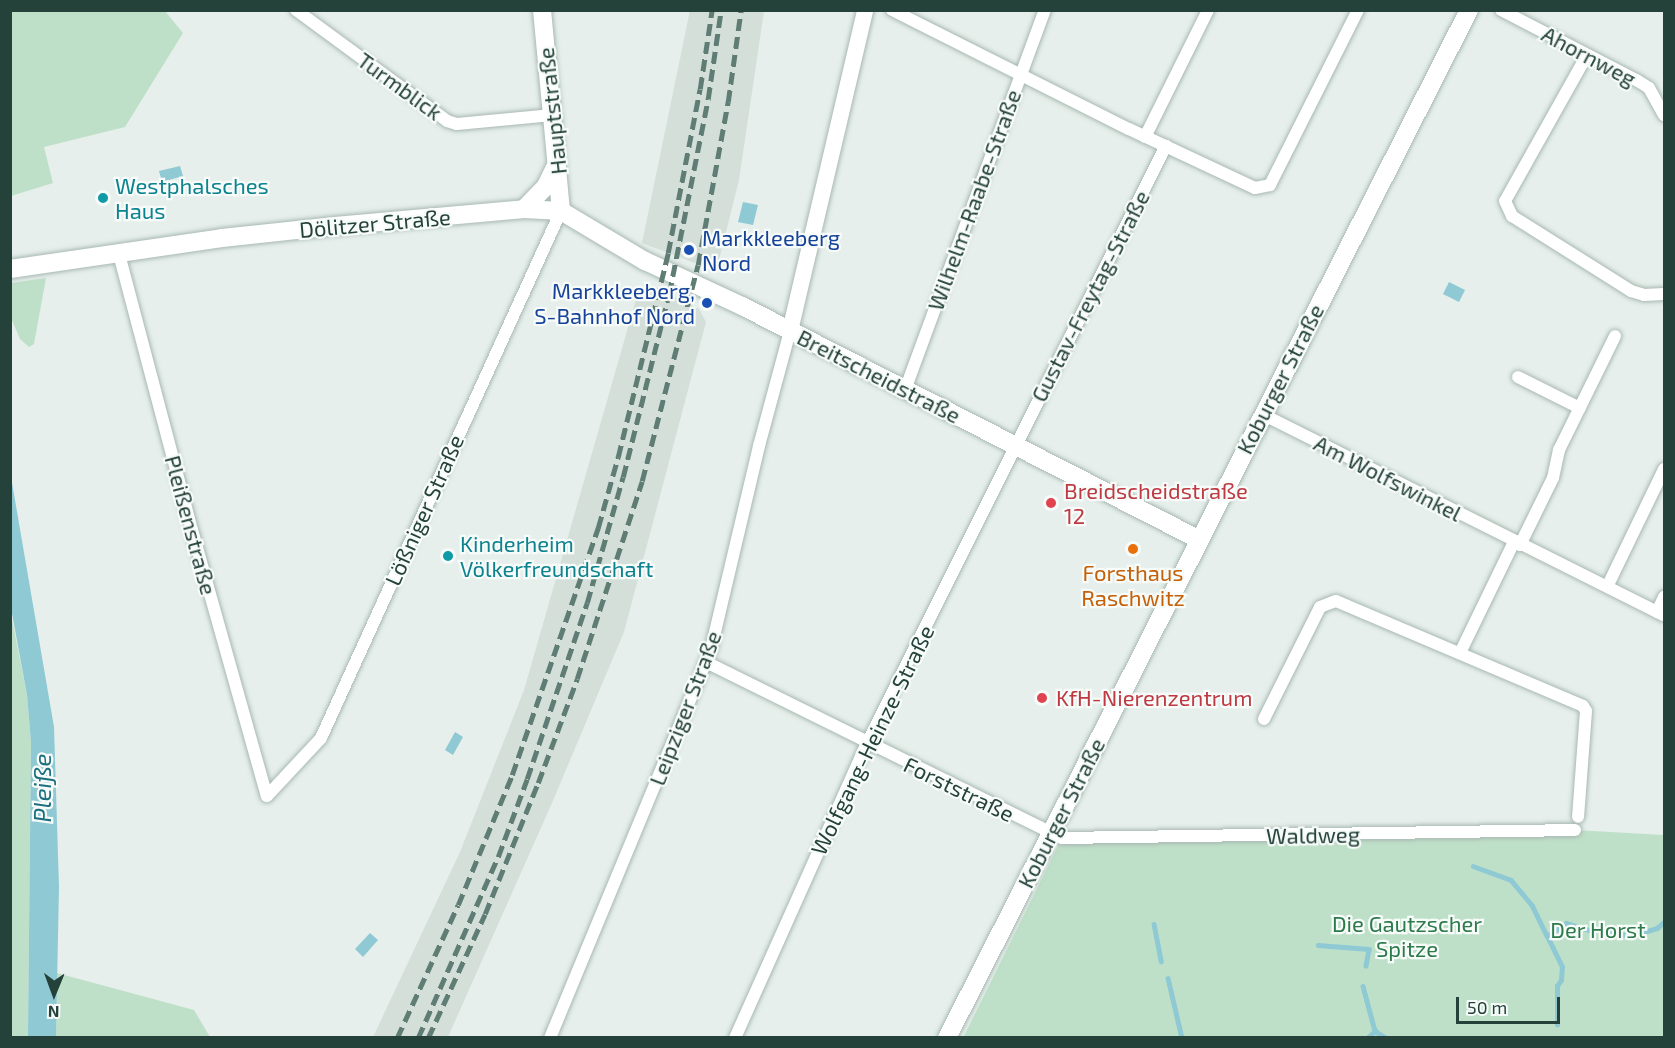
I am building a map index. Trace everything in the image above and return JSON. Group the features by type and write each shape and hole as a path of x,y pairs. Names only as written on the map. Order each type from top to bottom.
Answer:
{"main road":[{"name":"Hauptstraße","path":"542,10 558,160 561,211"},
{"name":"Koburger Straße","path":"948,1038 1198,539 1468,10"},
{"path":"524,209 546,186 558,160"},
{"name":"Dölitzer Straße","path":"14,269 233,237 524,209 561,211"},
{"name":"Breitscheidstraße","path":"561,211 645,261 790,331 1198,539"}],"street":[{"path":"790,331 865,10"},
{"path":"892,10 1145,137 1255,188 1270,185 1358,10"},
{"name":"Wilhelm-Raabe-Straße","path":"905,390 1045,10"},
{"path":"1145,137 1208,10"},
{"name":"Ahornweg","path":"1501,10 1649,88 1665,115"},
{"name":"Turmblick","path":"302,12 447,121 457,124 553,115"},
{"path":"1587,55 1505,201 1512,216 1631,291 1644,295 1665,294"},
{"name":"Gustav-Freytag-Straße","path":"1016,447 1166,146"},
{"name":"Lößniger Straße","path":"267,796 321,738 561,211"},
{"name":"Pleißenstraße","path":"119,254 192,530 267,796"},
{"name":"Leipziger Straße","path":"550,1038 706,662 790,331"},
{"path":"1460,653 1553,478 1559,450 1615,336"},
{"path":"1518,377 1580,408"},
{"name":"Am Wolfswinkel","path":"1262,414 1517,543 1608,585 1661,614"},
{"name":"Wolfgang-Heinze-Straße","path":"735,1038 867,743 1016,447"},
{"path":"1608,585 1665,469"},
{"path":"1661,614 1665,597"},
{"path":"1264,719 1320,607 1336,601 1583,706 1586,711 1578,817"},
{"name":"Forststraße","path":"706,662 1051,834"},
{"name":"Waldweg","path":"1051,834 1062,838 1156,838 1575,831"}],"shaded area":[{"path":"690,10 764,11 739,180 718,264 708,268 642,243"},
{"path":"652,286 699,309 706,322 624,632 552,803 448,1037 373,1037 460,852 524,690 635,303 639,291"}],"green space":[{"path":"11,10 165,11 183,33 125,127 44,147 53,183 11,196"},
{"path":"46,278 34,344 29,347 20,339 11,318 11,283"},
{"path":"10,609 27,695 31,742 28,1038 10,1037"},
{"name":"Die Gautzscher Spitze","path":"1575,830 1664,835 1664,1037 963,1038 1062,838"},
{"path":"57,973 194,1010 210,1037 56,1038"}],"water":[{"path":"180,166 183,176 162,182 159,171"},
{"path":"743,202 758,205 753,225 738,222"},
{"path":"1449,282 1465,290 1459,302 1443,294"},
{"name":"Pleiße","path":"10,471 54,727 59,887 56,1037 28,1037 31,742 27,695 11,608"},
{"path":"455,732 463,737 453,755 445,750"},
{"path":"370,933 378,940 363,957 355,949"}],"waterway":[{"path":"1473,866 1511,880 1532,905 1547,936"},
{"path":"1557,1025 1557,986 1561,980 1562,967 1547,936 1566,923 1593,931 1603,928 1615,934 1634,935 1657,928 1664,922"},
{"path":"1154,924 1161,961"},
{"path":"1318,945 1369,949 1366,966"},
{"path":"1168,978 1182,1038"},
{"path":"1363,986 1375,1031"},
{"path":"1367,1038 1375,1031 1386,1038"}],"railway":[{"path":"397,1038 458,905 512,775 598,528 618,457 668,253 700,89 712,10"},
{"path":"418,1038 498,857 587,603 623,477 669,294 708,99 721,10"},
{"path":"428,1038 485,914 538,783 577,679 642,481 698,265 728,102 741,10"}],"place":[{"name":"Westphalsches Haus","path":"103,198"},
{"name":"Markkleeberg Nord","path":"689,250"},
{"name":"Markkleeberg, S-Bahnhof Nord","path":"707,303"},
{"name":"Breidscheidstraße 12","path":"1051,503"},
{"name":"Forsthaus Raschwitz","path":"1133,549"},
{"name":"Kinderheim Völkerfreundschaft","path":"448,556"},
{"name":"KfH-Nierenzentrum","path":"1042,698"}],"park label":[{"name":"Der Horst","path":"1598,930"}]}
